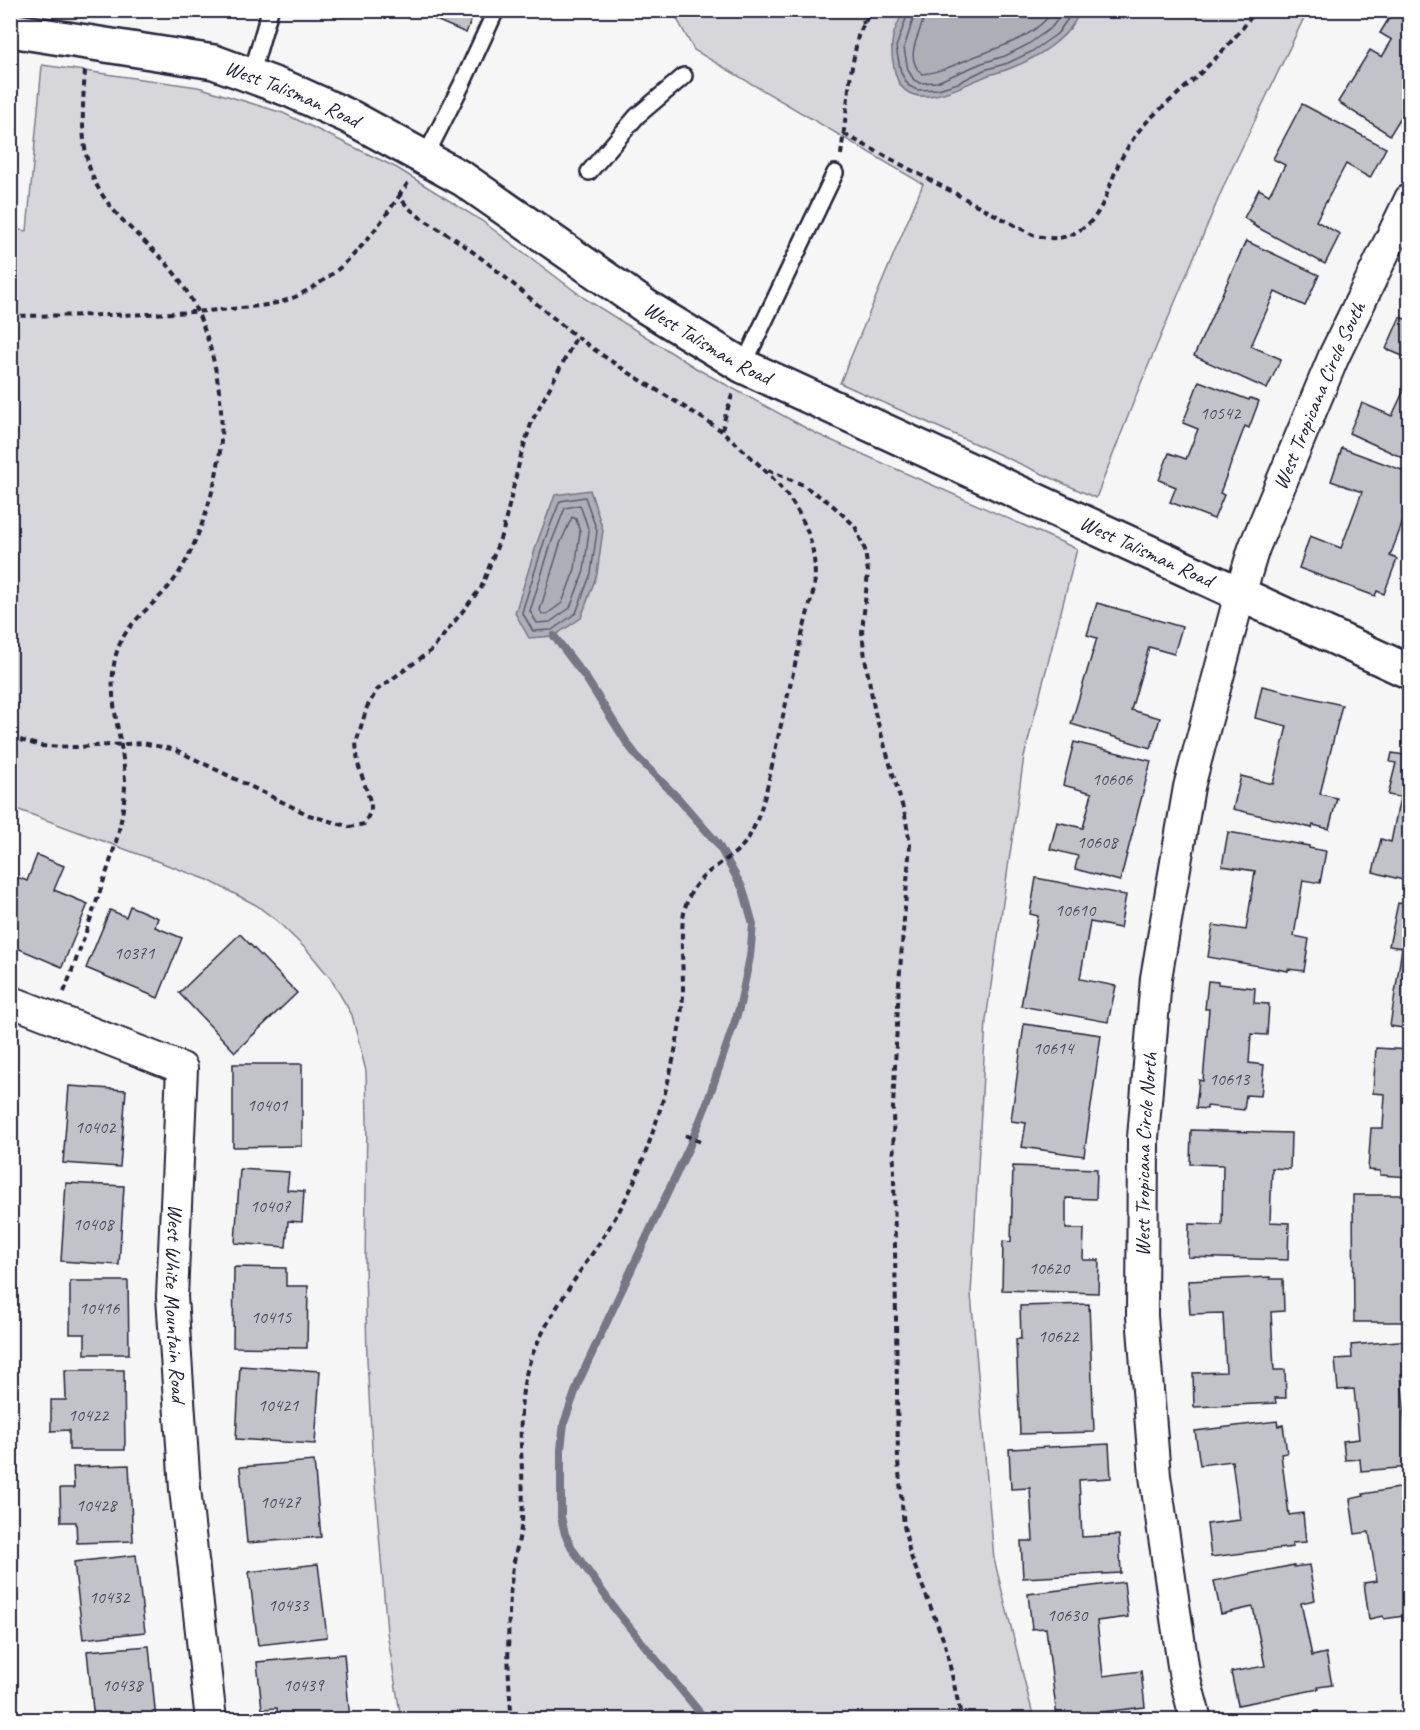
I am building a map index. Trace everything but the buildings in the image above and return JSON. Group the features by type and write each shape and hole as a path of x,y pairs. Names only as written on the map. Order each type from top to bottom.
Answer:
{"street":[{"name":"West Talisman Road","path":"19,27 214,62 350,117 463,179 645,306 743,366 1410,672"},
{"name":"West Tropicana Circle South","path":"1240,594 1254,548 1334,356 1410,199"},
{"name":"West Tropicana Circle North","path":"1196,1719 1185,1679 1155,1476 1142,1316 1143,1138 1156,978 1189,787 1240,594"},
{"name":"West White Mountain Road","path":"10,1001 182,1068 172,1297 185,1489 211,1719"}],"lane":[{"path":"251,76 270,10"},
{"path":"425,157 462,84 495,10"},
{"path":"589,172 637,116 684,76"},
{"path":"743,366 835,173"}],"path":[{"path":"859,10 864,25"},
{"path":"835,173 842,152 851,72 858,36 871,10"},
{"path":"844,134 1033,235 1052,240 1072,235 1090,222 1106,196 1119,162 1134,137 1158,110 1223,50 1257,10"},
{"path":"55,1019 118,839 125,784 116,719 113,680 115,659 124,632 160,597 185,563 214,489 222,450 222,408 216,376 190,293 167,264 109,205 88,165 83,103 86,40"},
{"path":"10,316 197,312 262,306 298,296 350,260 376,230 425,157"},
{"path":"400,194 401,201 410,209 460,242 576,336 637,379 722,431 766,470 787,495 803,522 811,542 815,574 814,590 766,789 749,839 741,849 704,875 688,898 683,921 681,1016 671,1067 640,1166 622,1209 605,1237 552,1311 531,1357 525,1381 519,1445 522,1519 510,1588 509,1679 512,1719"},
{"path":"10,737 41,746 76,747 143,743 176,750 309,815 350,827 364,824 371,812 371,804 358,764 356,743 367,707 377,690 432,650 481,588 503,531 521,455 532,421 576,336"},
{"path":"722,431 724,417 743,366"},
{"path":"766,470 801,484 830,503 855,526 865,550 868,572 862,632 865,658 875,713 905,815 910,844 899,983 893,1107 898,1461 904,1526 910,1554 945,1644 962,1719"},
{"path":"685,1134 703,1143"}],"shaded area":[{"path":"676,10 1310,11 1302,22 1225,183 1141,383 1096,498 840,383 923,184 694,50 676,17"},
{"path":"42,65 198,87 283,113 397,168 482,221 584,298 699,370 817,434 1077,549 1024,757 986,1020 971,1294 994,1559 1034,1719 401,1719 387,1632 372,1448 365,1263 366,1071 352,1015 331,979 308,951 277,921 256,905 208,880 11,807 10,229 27,231"}],"water":[{"path":"904,10 1080,11 1069,30 1061,38 1031,59 945,93 919,96 908,92 899,83 894,68 893,38"},
{"path":"590,490 603,530 597,574 581,618 554,636 529,638 515,613 555,495"}],"waterway":[{"path":"554,636 586,678 639,759 677,797 718,844 743,889 753,924 750,957 739,1009 707,1103 690,1145 579,1381 564,1423 561,1449 561,1517 565,1534 573,1550 617,1612 706,1720"}]}
